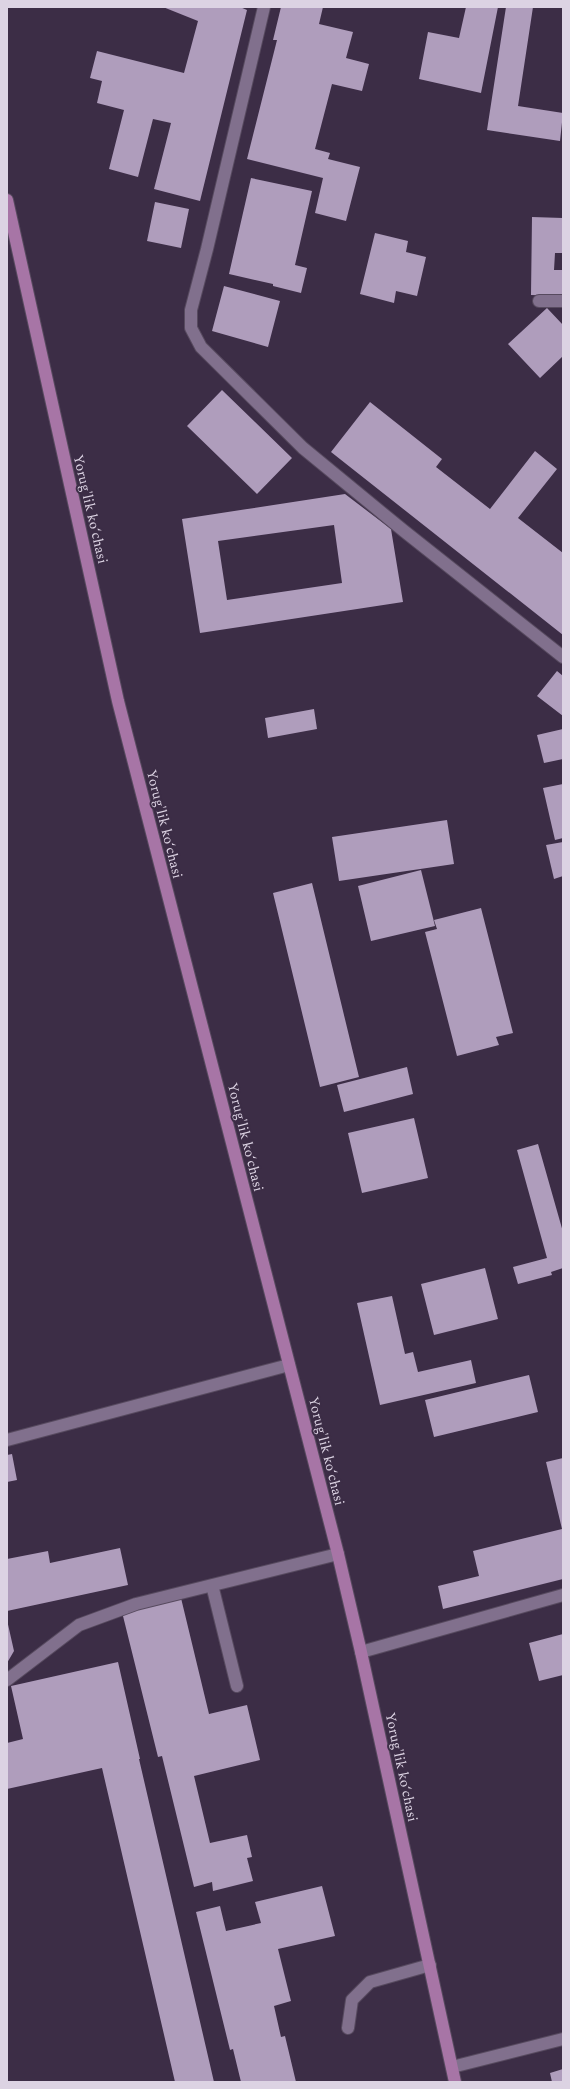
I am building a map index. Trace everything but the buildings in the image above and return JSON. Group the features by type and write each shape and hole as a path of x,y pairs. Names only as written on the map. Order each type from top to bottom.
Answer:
{"main road":[{"name":"Yorug'lik koʻchasi","path":"7,200 118,701 338,1554 361,1652 455,2082"}],"street":[{"path":"264,7 207,249 191,310 191,328 201,347 303,448 404,531 563,657"},
{"path":"539,301 563,302"},
{"path":"7,1440 289,1365"},
{"path":"7,1680 79,1625 136,1604 338,1554"},
{"path":"212,1585 237,1686"},
{"path":"361,1652 563,1595"},
{"path":"348,2028 352,2000 370,1982 430,1965"},
{"path":"452,2068 563,2039"}]}
